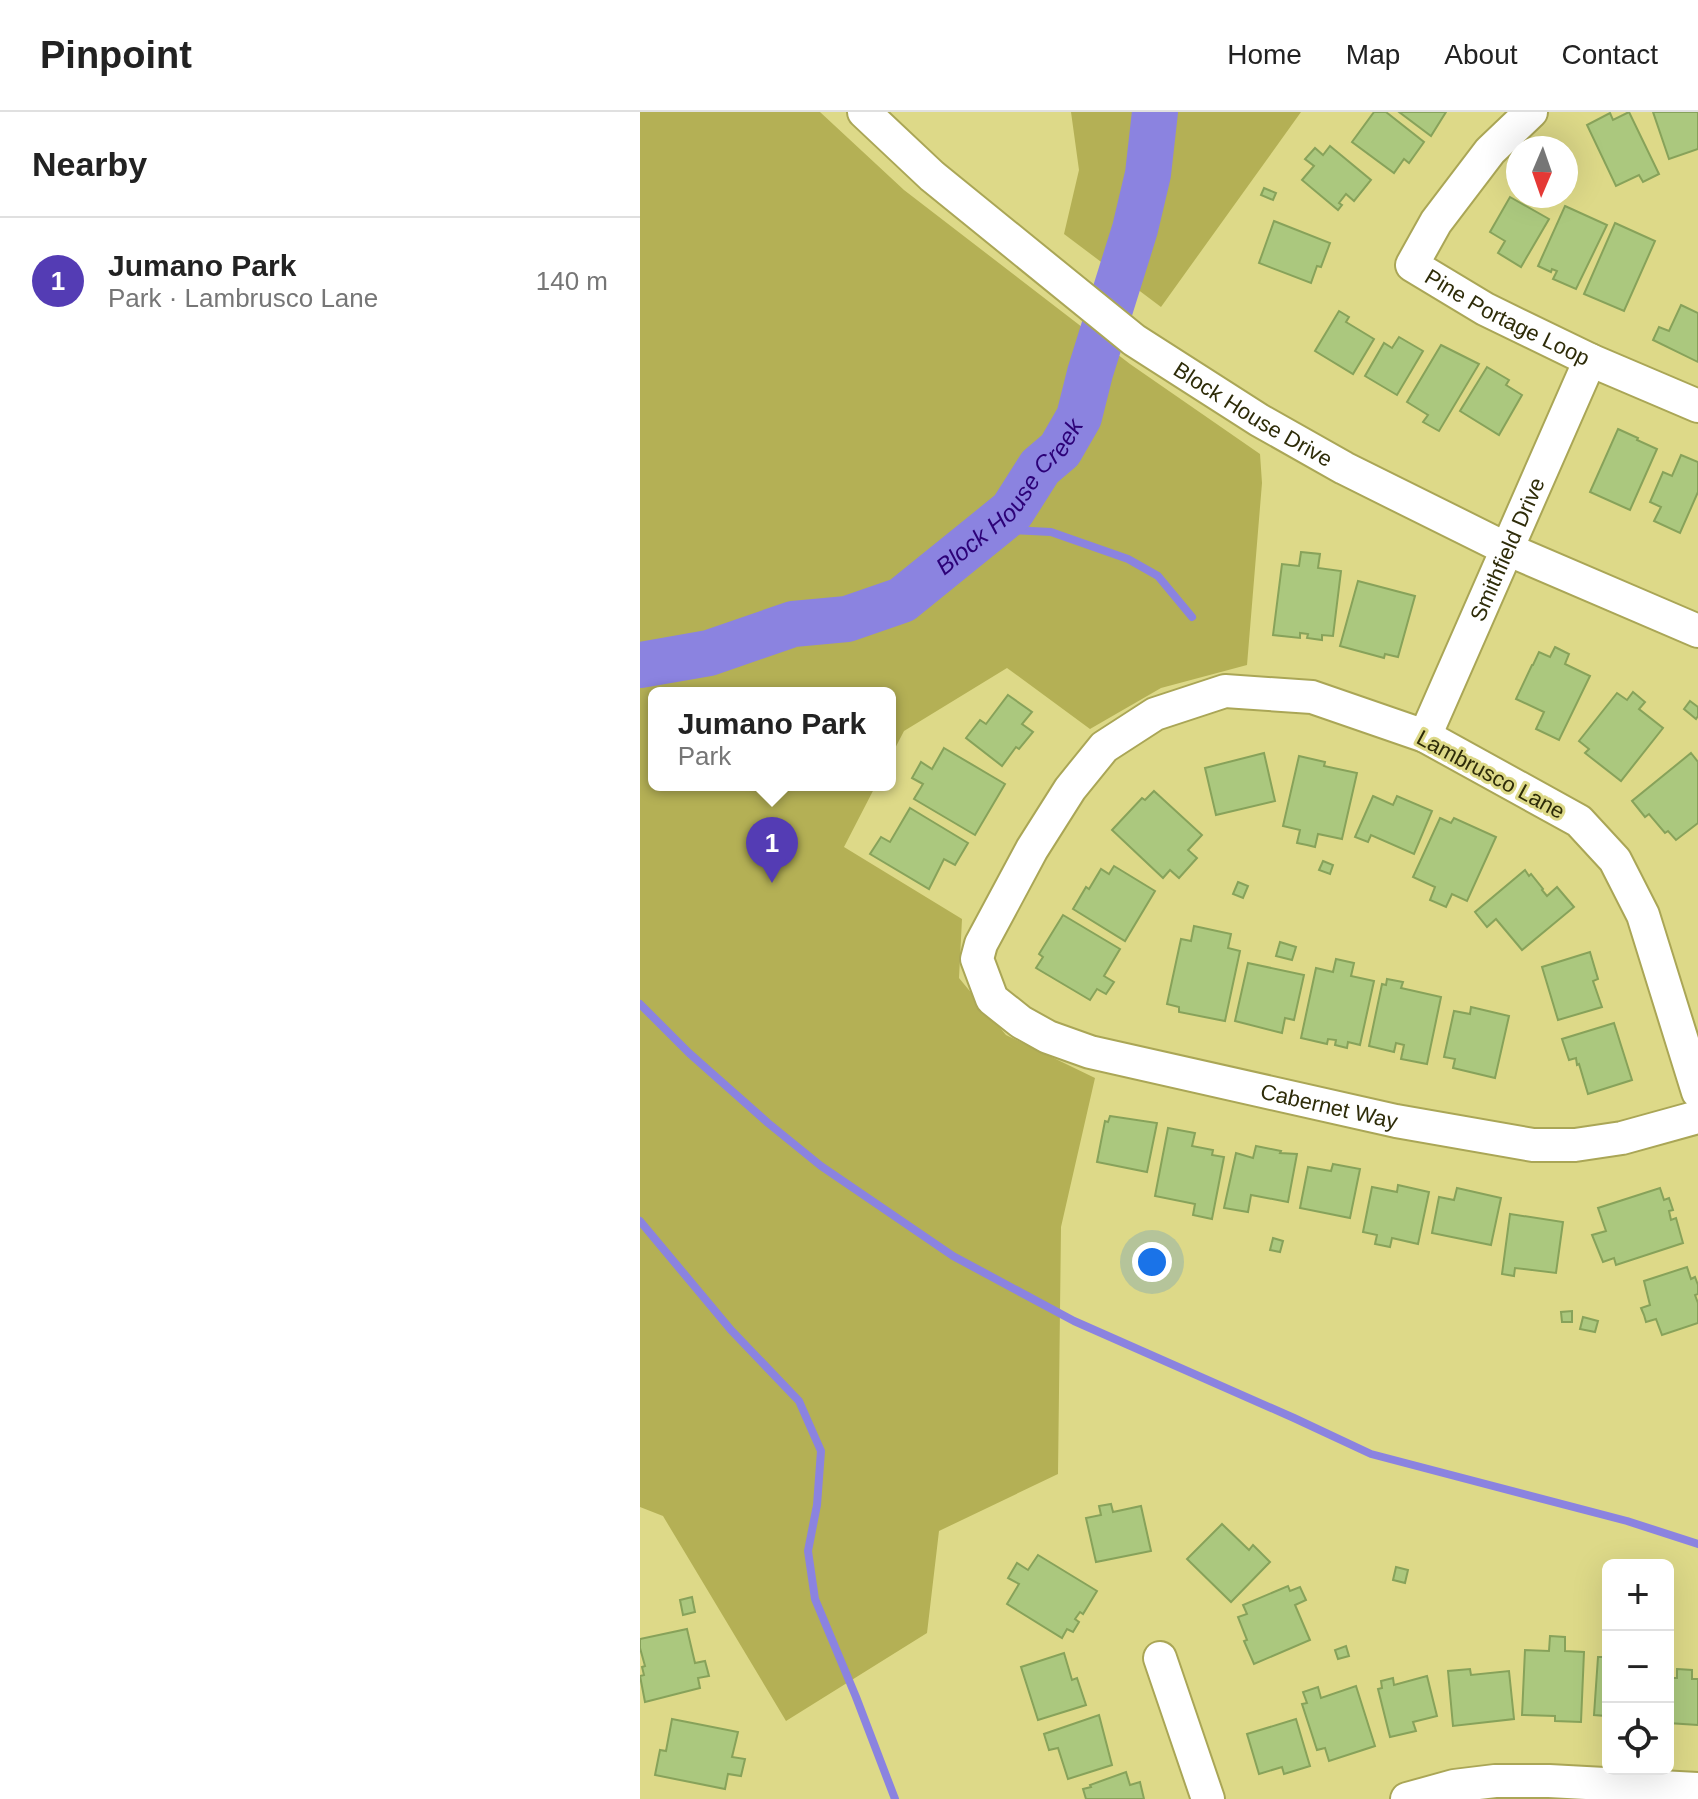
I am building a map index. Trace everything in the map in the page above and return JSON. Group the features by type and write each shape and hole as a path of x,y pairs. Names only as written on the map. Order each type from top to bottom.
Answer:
{"street":[{"name":"Block House Drive","path":"864,112 932,176 1134,340 1268,425 1344,468 1507,549 1698,631"},
{"name":"Pine Portage Loop","path":"1531,112 1490,151 1436,222 1412,265 1485,309 1590,360 1698,406"},
{"name":"Smithfield Drive","path":"1425,736 1590,360"},
{"name":"Lambrusco Lane","path":"984,981 977,959 981,944 1032,849 1070,789 1104,747 1155,714 1225,691 1312,697 1425,736 1579,821 1615,860 1643,915 1698,1092"},
{"name":"Cabernet Way","path":"984,981 992,999 1021,1022 1048,1037 1090,1052 1396,1121 1533,1145 1575,1145 1622,1138 1698,1117"},
{"path":"1160,1658 1208,1799"},
{"path":"1407,1799 1454,1786 1495,1781 1698,1789"}],"shaded area":[{"path":"640,112 820,112 904,190 1130,364 1260,454 1262,483 1247,665 1161,688 1090,729 1007,668 904,731 896,746 896,687 648,687 648,791 873,791 844,847 962,919 959,978 1006,1035 1095,1078 1061,1227 1058,1474 939,1531 927,1633 786,1721 663,1516 640,1507"},
{"path":"1071,112 1301,112 1161,307 1064,234 1079,170"}],"building":[{"path":"1374,112 1386,112 1424,142 1409,163 1404,159 1394,173 1352,142"},
{"path":"1399,112 1446,112 1431,136"},
{"path":"1629,112 1659,174 1643,182 1639,175 1616,186 1587,125 1610,113 1613,120"},
{"path":"1653,112 1698,112 1698,149 1669,159"},
{"path":"1330,146 1371,180 1354,201 1346,194 1338,210 1302,180 1314,166 1305,159 1315,148 1323,155"},
{"path":"1264,188 1276,193 1273,200 1261,195"},
{"path":"1506,204 1506,208 1530,208 1549,219 1521,267 1498,253 1505,241 1490,232"},
{"path":"1564,208 1607,225 1576,289 1553,279 1557,271 1552,269 1551,272 1538,266"},
{"path":"1274,221 1330,243 1311,283 1259,263"},
{"path":"1615,223 1655,241 1624,311 1584,294"},
{"path":"1681,305 1698,313 1698,362 1653,340 1659,327 1669,331"},
{"path":"1339,311 1349,317 1346,322 1374,339 1353,374 1315,351"},
{"path":"1399,337 1423,351 1397,395 1365,376 1384,343 1392,348"},
{"path":"1441,345 1479,364 1439,431 1423,422 1428,415 1407,402"},
{"path":"1487,367 1509,380 1506,385 1522,395 1499,435 1460,411"},
{"path":"1618,429 1657,449 1630,510 1590,492"},
{"path":"1681,455 1698,462 1698,492 1680,533 1654,521 1661,507 1650,502 1663,472 1672,476"},
{"path":"1301,552 1320,554 1318,568 1341,571 1333,636 1322,635 1322,640 1307,638 1308,634 1300,633 1300,638 1273,635 1282,564 1299,566"},
{"path":"1358,581 1415,596 1398,657 1385,654 1384,658 1340,646"},
{"path":"1555,647 1569,654 1565,664 1590,676 1559,740 1536,729 1544,712 1516,699 1539,652 1550,657"},
{"path":"1633,692 1645,702 1639,709 1663,728 1621,781 1585,753 1589,749 1579,741 1617,693 1627,700"},
{"path":"1008,695 1032,712 1022,724 1033,732 1019,749 1016,747 1002,766 966,738 980,720 986,724"},
{"path":"1690,701 1698,707 1696,719 1684,709"},
{"path":"944,748 1005,784 975,835 914,799 923,784 912,778 921,762 932,769"},
{"path":"1264,753 1275,801 1216,815 1205,768"},
{"path":"1691,753 1698,762 1698,823 1676,840 1668,831 1665,833 1649,814 1645,817 1632,801"},
{"path":"1299,756 1325,762 1324,766 1357,773 1342,839 1318,834 1315,847 1297,843 1300,830 1283,826"},
{"path":"1154,791 1202,835 1188,850 1197,858 1179,878 1170,870 1163,878 1112,830 1142,798 1145,800"},
{"path":"1373,796 1393,805 1397,796 1432,811 1414,854 1371,835 1368,842 1355,837"},
{"path":"910,808 968,843 955,865 944,859 929,889 870,854 881,837 890,842"},
{"path":"1440,818 1451,823 1454,818 1496,837 1467,901 1452,894 1446,907 1430,900 1435,887 1413,877"},
{"path":"1323,861 1333,865 1330,874 1319,870"},
{"path":"1114,866 1155,891 1125,941 1073,909 1101,869 1109,874"},
{"path":"1525,870 1547,896 1557,887 1574,907 1522,950 1496,919 1487,927 1475,912"},
{"path":"1238,882 1248,886 1243,898 1233,894"},
{"path":"1063,915 1120,949 1104,976 1114,982 1106,994 1097,989 1090,1000 1036,968 1043,957 1039,954"},
{"path":"1194,926 1231,934 1228,948 1240,951 1225,1021 1179,1012 1179,1007 1167,1004 1181,939 1191,941"},
{"path":"1280,942 1296,947 1292,960 1276,956"},
{"path":"1590,952 1598,979 1593,981 1602,1007 1558,1020 1542,967"},
{"path":"1336,959 1354,963 1351,976 1374,981 1360,1045 1348,1042 1347,1048 1335,1045 1336,1040 1328,1039 1327,1044 1301,1038 1316,968 1333,972"},
{"path":"1248,963 1304,975 1294,1020 1285,1018 1282,1033 1235,1021"},
{"path":"1387,979 1403,982 1401,988 1441,997 1427,1064 1401,1059 1404,1045 1396,1043 1394,1052 1369,1046 1382,984 1386,985"},
{"path":"1471,1007 1509,1016 1495,1078 1453,1068 1455,1059 1444,1057 1454,1011 1470,1014"},
{"path":"1614,1023 1632,1080 1588,1094 1579,1064 1576,1058 1569,1060 1562,1039"},
{"path":"1110,1116 1157,1123 1147,1172 1097,1162 1105,1121 1108,1122"},
{"path":"1168,1128 1195,1133 1192,1146 1213,1150 1212,1155 1224,1157 1212,1219 1193,1215 1195,1204 1155,1196"},
{"path":"1256,1146 1297,1154 1288,1202 1251,1195 1248,1212 1224,1208 1236,1153 1253,1158"},
{"path":"1333,1164 1360,1169 1350,1218 1300,1208 1308,1167 1331,1171"},
{"path":"1398,1185 1429,1192 1418,1244 1392,1238 1390,1247 1375,1244 1377,1235 1363,1232 1372,1187 1397,1192"},
{"path":"1457,1188 1501,1198 1491,1245 1432,1233 1439,1197 1454,1200"},
{"path":"1660,1188 1664,1200 1669,1198 1673,1210 1669,1211 1671,1220 1676,1218 1683,1243 1616,1265 1614,1258 1603,1262 1592,1235 1606,1231 1598,1208"},
{"path":"1510,1214 1563,1222 1556,1273 1515,1268 1514,1276 1502,1274"},
{"path":"1273,1238 1283,1241 1280,1252 1270,1250"},
{"path":"1687,1267 1691,1279 1695,1277 1698,1285 1698,1294 1695,1295 1698,1323 1662,1335 1656,1319 1646,1322 1641,1308 1650,1305 1644,1281"},
{"path":"1572,1311 1572,1322 1562,1322 1561,1312"},
{"path":"1583,1317 1598,1321 1595,1332 1580,1329"},
{"path":"1111,1504 1113,1512 1141,1506 1151,1551 1096,1562 1086,1518 1101,1515 1099,1506"},
{"path":"1222,1524 1249,1550 1253,1545 1270,1562 1231,1602 1187,1559"},
{"path":"1038,1555 1097,1591 1083,1614 1080,1612 1075,1619 1079,1622 1073,1632 1067,1629 1062,1638 1007,1604 1019,1584 1008,1578 1017,1563 1028,1570"},
{"path":"1396,1567 1408,1570 1405,1583 1393,1580"},
{"path":"1288,1586 1290,1591 1300,1587 1306,1600 1295,1605 1310,1640 1254,1664 1238,1617 1247,1614 1243,1605"},
{"path":"692,1597 695,1612 683,1615 680,1600"},
{"path":"687,1629 695,1663 705,1661 709,1676 698,1678 700,1688 645,1702 640,1676 644,1675 642,1667 645,1666 640,1639"},
{"path":"1550,1636 1565,1637 1565,1651 1584,1652 1581,1722 1555,1721 1555,1716 1522,1715 1525,1650 1549,1651"},
{"path":"1346,1646 1349,1656 1338,1659 1335,1650"},
{"path":"1064,1653 1072,1680 1077,1678 1086,1705 1038,1720 1021,1667"},
{"path":"1598,1657 1602,1657 1602,1716 1594,1715"},
{"path":"1470,1669 1471,1675 1509,1671 1514,1719 1453,1726 1448,1671"},
{"path":"1677,1669 1692,1670 1692,1679 1698,1679 1698,1725 1674,1723 1674,1678 1677,1678"},
{"path":"1427,1676 1437,1716 1413,1722 1416,1731 1390,1737 1378,1689 1382,1688 1381,1681 1393,1678 1394,1685"},
{"path":"1356,1686 1375,1746 1329,1761 1325,1748 1317,1750 1302,1704 1307,1703 1303,1692 1318,1687 1321,1698"},
{"path":"1099,1715 1112,1765 1068,1779 1058,1748 1049,1750 1044,1734"},
{"path":"672,1719 738,1732 732,1757 745,1759 741,1776 728,1774 725,1789 655,1775 660,1750 666,1751"},
{"path":"1296,1719 1310,1766 1284,1774 1282,1767 1259,1774 1247,1734"},
{"path":"1126,1772 1130,1785 1140,1782 1144,1799 1086,1799 1083,1789"}],"waterway":[{"name":"Block House Creek","path":"640,665 709,653 793,624 847,619 902,600 1012,511 1040,467 1060,450 1079,417 1135,229 1148,174 1155,112"},
{"path":"990,529 1051,532 1128,559 1158,576 1192,617"},
{"path":"640,1004 689,1053 821,1166 953,1256 1074,1321 1371,1454 1627,1521 1698,1544"},
{"path":"640,1221 731,1330 799,1401 821,1451 817,1505 808,1551 815,1599 895,1799"}],"place":[{"name":"Jumano Park","path":"772,883"}]}
